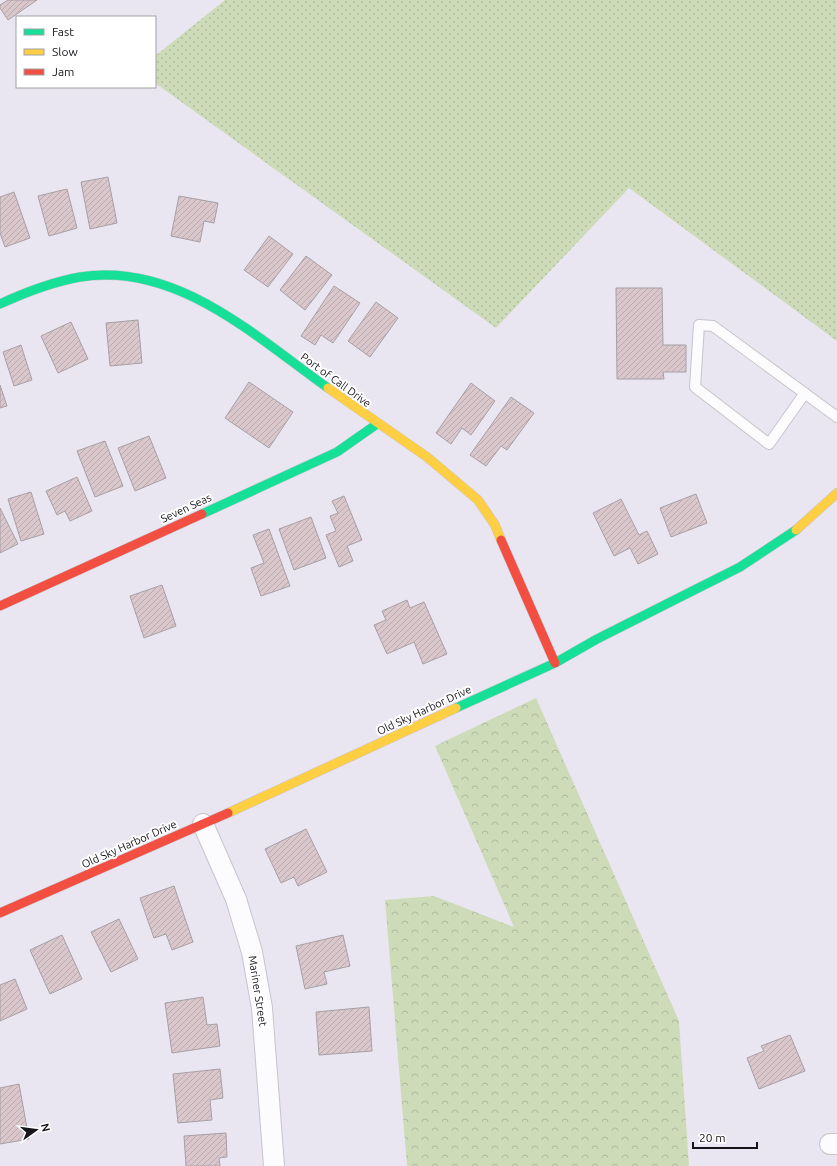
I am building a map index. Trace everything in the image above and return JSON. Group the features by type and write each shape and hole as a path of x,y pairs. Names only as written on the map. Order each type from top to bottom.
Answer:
{"street":[{"name":"Port of Call Drive","path":"0,304 36,287 77,277 112,275 134,277 161,283 194,296 213,306 377,424 427,457 478,500 495,525 555,663"},
{"name":"Seven Seas","path":"0,606 337,452 377,424"},
{"name":"Old Sky Harbor Drive","path":"0,914 203,824 555,663 597,639 740,567 795,531 834,500"},
{"name":"Mariner Street","path":"203,824 236,899 252,952 262,1008 274,1166"}],"lane":[{"path":"805,393 769,444 695,388 699,325 713,326 805,393 837,417"}],"green space":[{"path":"225,0 837,0 837,341 629,188 496,328 156,84 156,55"},
{"path":"536,698 679,1021 689,1166 407,1166 385,900 434,896 514,927 435,746"}],"building":[{"path":"8,0 37,0 8,20 0,8 0,5"},
{"path":"108,177 117,223 90,229 81,182"},
{"path":"67,189 77,228 49,236 38,196"},
{"path":"14,192 30,238 5,247 0,233 0,197"},
{"path":"179,196 218,203 214,223 204,221 200,242 171,236"},
{"path":"269,236 293,254 268,287 244,270"},
{"path":"306,256 332,275 305,310 280,290"},
{"path":"334,286 360,303 333,343 321,335 315,345 301,336"},
{"path":"616,288 662,288 663,345 686,345 686,372 663,372 664,379 617,379"},
{"path":"376,302 398,318 370,357 348,341"},
{"path":"138,320 142,363 110,366 106,323"},
{"path":"71,322 88,359 58,373 41,336"},
{"path":"21,345 32,380 14,386 3,352"},
{"path":"249,382 293,412 269,448 225,418"},
{"path":"471,383 495,401 471,435 462,428 451,444 436,433"},
{"path":"0,385 7,406 0,408"},
{"path":"511,397 534,413 507,450 501,446 486,466 470,455"},
{"path":"149,436 166,478 135,491 118,448"},
{"path":"105,441 123,486 95,497 77,451"},
{"path":"77,477 92,511 70,521 65,511 57,515 46,491"},
{"path":"31,492 44,534 21,541 8,499"},
{"path":"696,494 707,523 671,537 660,508"},
{"path":"344,496 362,540 347,546 353,561 339,567 326,535 336,531 330,516 338,513 332,501"},
{"path":"621,499 639,535 647,531 658,554 638,564 630,548 614,556 593,513"},
{"path":"0,508 18,544 0,553"},
{"path":"311,517 326,558 294,570 279,529"},
{"path":"269,529 290,586 261,596 251,568 264,563 253,535"},
{"path":"162,585 176,626 144,638 130,596"},
{"path":"407,600 410,608 424,602 447,654 423,664 414,642 387,654 374,625 386,620 382,611"},
{"path":"306,829 327,872 298,886 294,877 281,883 265,849"},
{"path":"174,886 193,942 172,950 166,934 154,938 140,898"},
{"path":"119,919 138,959 111,972 91,932"},
{"path":"62,935 82,979 50,994 30,950"},
{"path":"343,935 350,966 324,972 327,984 305,989 296,946"},
{"path":"15,979 27,1009 0,1021 0,985"},
{"path":"203,997 207,1025 217,1024 220,1046 172,1053 165,1003"},
{"path":"369,1007 372,1051 319,1055 316,1012"},
{"path":"790,1035 805,1071 759,1089 747,1058 764,1051 761,1046"},
{"path":"220,1069 223,1098 210,1100 212,1120 178,1123 173,1074"},
{"path":"19,1084 29,1139 0,1144 0,1088"},
{"path":"226,1133 227,1157 219,1158 220,1166 186,1166 184,1136"}],"traffic: fast":[{"path":"0,304 39,288 80,277 115,275 149,280 182,292 213,307 243,326 328,388"},
{"path":"202,514 337,452 377,424"},
{"path":"456,708 555,663 597,639 740,567 796,530"}],"traffic: slow":[{"path":"328,388 427,457 478,500 495,525 501,540"},
{"path":"796,530 837,493"},
{"path":"228,813 456,708"}],"traffic: jam":[{"path":"0,606 202,514"},
{"path":"501,540 555,663"},
{"path":"0,913 228,813"}]}
